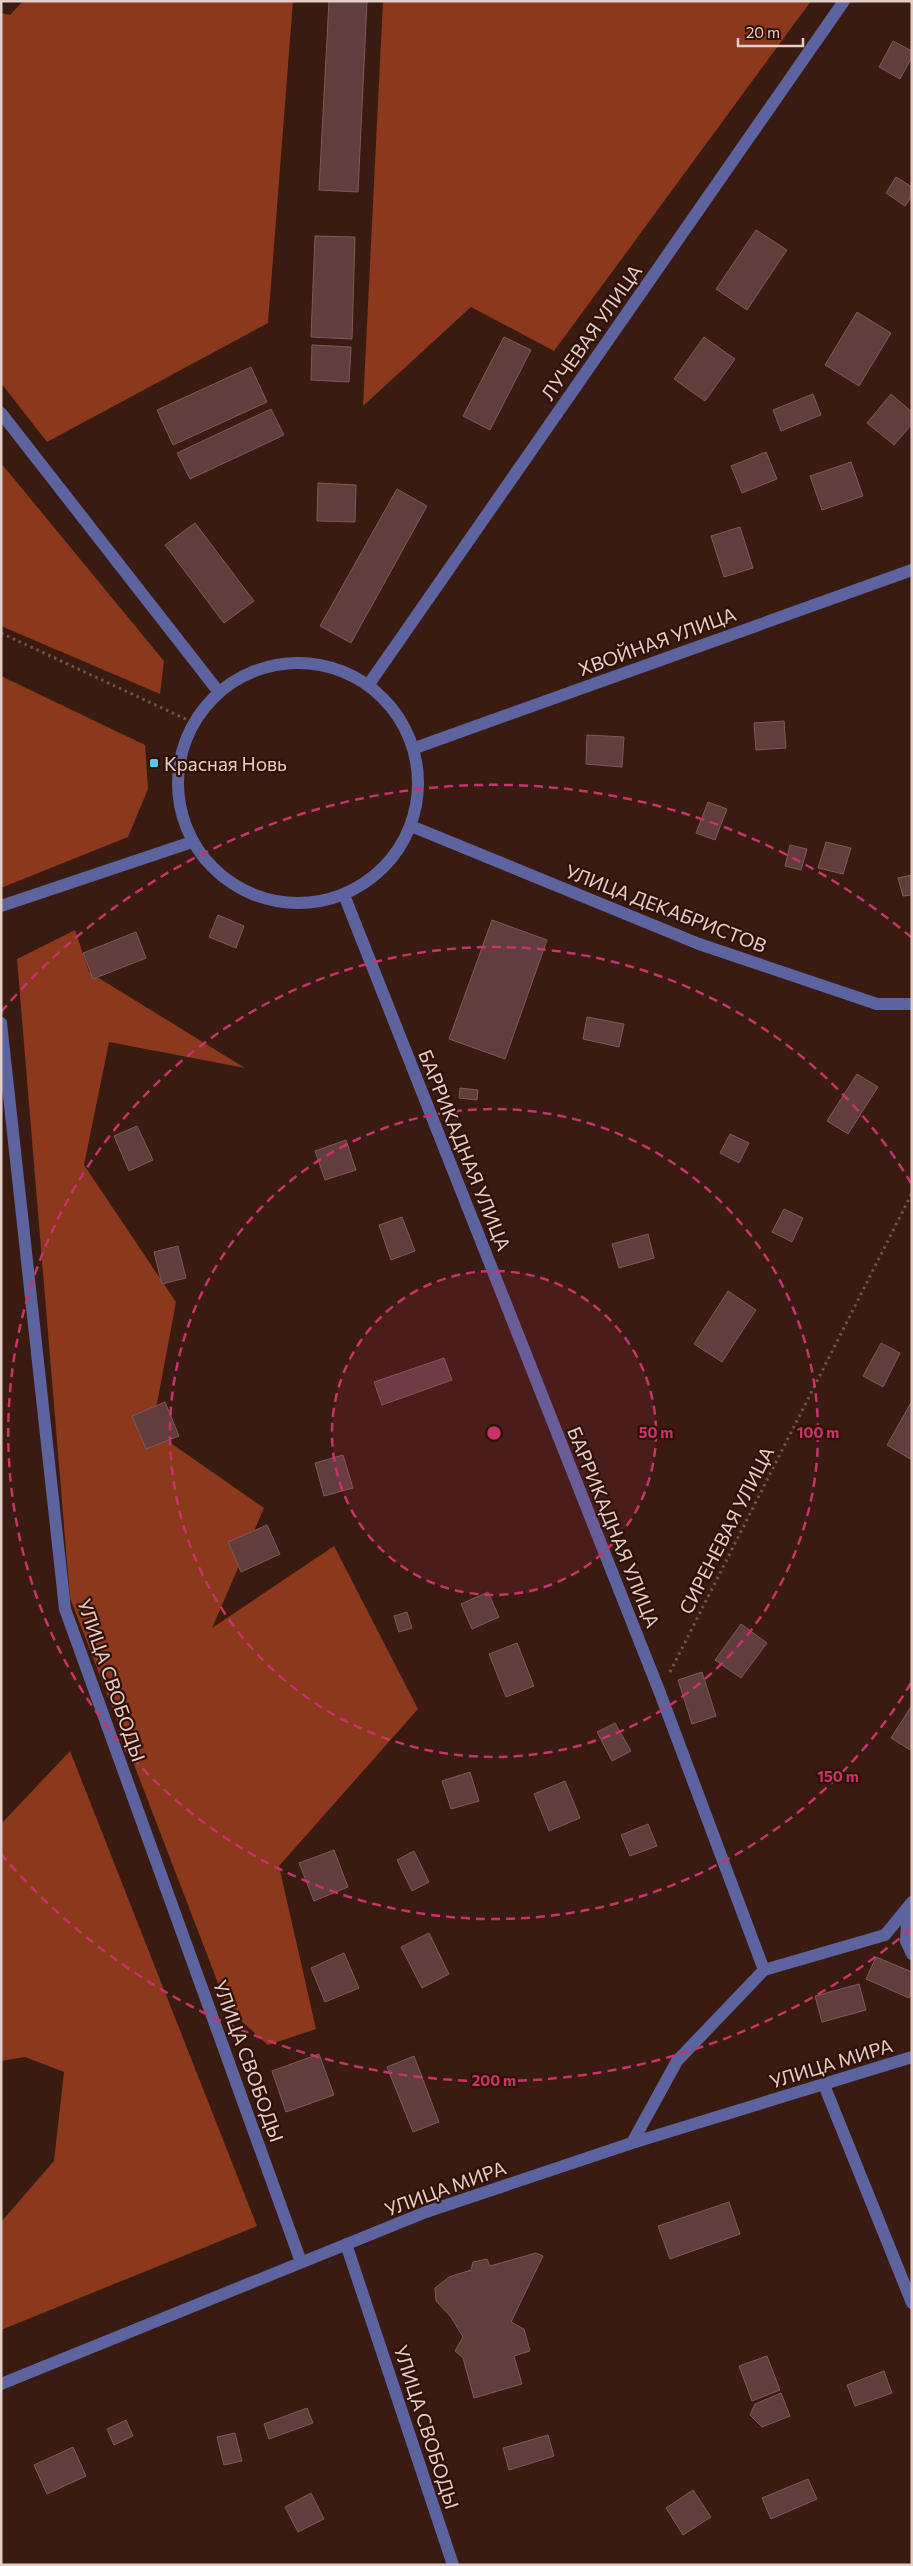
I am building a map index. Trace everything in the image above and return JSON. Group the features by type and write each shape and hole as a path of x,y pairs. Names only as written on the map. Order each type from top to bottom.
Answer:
{"street":[{"name":"ЛУЧЕВАЯ УЛИЦА","path":"369,684 844,1"},
{"path":"1,413 218,691"},
{"name":"ХВОЙНАЯ УЛИЦА","path":"415,748 912,570"},
{"path":"302,661 339,668 369,684 396,711 415,748 420,785 411,826 398,852 373,878 344,895 303,904 266,899 222,877 192,842 178,802 181,749 201,709 218,691 240,676 302,661"},
{"name":"УЛИЦА ДЕКАБРИСТОВ","path":"411,826 699,944 877,1004 912,1004"},
{"path":"1,906 192,842"},
{"name":"БАРРИКАДНАЯ УЛИЦА","path":"344,895 660,1692 764,1970"},
{"name":"УЛИЦА СВОБОДЫ","path":"1,1023 65,1609 301,2262"},
{"path":"632,2143 677,2061 764,1970 885,1935 910,1904"},
{"path":"910,1904 906,1941 912,1954"},
{"name":"УЛИЦА МИРА","path":"1,2384 426,2212 632,2143 912,2057"},
{"path":"824,2085 912,2303"},
{"name":"УЛИЦА СВОБОДЫ","path":"346,2244 453,2565"}],"path":[{"path":"1,632 194,723"},
{"name":"СИРЕНЕВАЯ УЛИЦА","path":"660,1692 912,1193"}],"shaded area":[{"path":"23,1 293,1 268,323 47,442 1,383 1,13 10,15"},
{"path":"383,1 811,1 554,351 471,307 363,406"},
{"path":"1,463 164,661 160,694 1,626"},
{"path":"1,676 145,745 148,789 128,837 1,888"},
{"path":"75,930 89,972 245,1068 109,1042 84,1165 176,1302 152,1430 264,1508 212,1628 334,1546 418,1709 279,1866 316,2029 268,2045 228,2009 70,1598 17,959"},
{"path":"70,1751 257,2226 1,2330 1,2222 54,2161 64,2072 25,2057 1,2061 1,1824"}],"building":[{"path":"329,1 367,1 358,192 319,190"},
{"path":"893,41 912,51 912,57 900,79 879,67"},
{"path":"896,177 912,187 912,196 905,206 886,193"},
{"path":"756,230 787,250 747,310 716,289"},
{"path":"315,236 355,237 352,339 311,337"},
{"path":"857,312 891,333 859,386 825,365"},
{"path":"504,337 531,350 490,430 463,416"},
{"path":"704,337 735,359 705,401 674,379"},
{"path":"312,345 351,347 349,382 311,380"},
{"path":"251,367 267,402 173,445 157,410"},
{"path":"813,394 821,415 781,431 773,410"},
{"path":"891,394 912,412 912,424 894,445 867,423"},
{"path":"271,409 284,435 190,479 177,453"},
{"path":"766,452 777,479 742,493 731,466"},
{"path":"851,462 863,496 822,510 810,476"},
{"path":"318,483 356,485 355,522 317,521"},
{"path":"397,489 427,506 351,643 320,626"},
{"path":"195,523 254,601 224,623 165,545"},
{"path":"740,527 753,568 724,577 711,536"},
{"path":"784,721 786,748 756,750 754,723"},
{"path":"587,735 624,737 622,767 586,764"},
{"path":"708,802 727,809 715,840 696,833"},
{"path":"826,842 851,848 843,874 818,868"},
{"path":"790,845 807,849 801,870 785,866"},
{"path":"912,875 912,895 903,896 898,878"},
{"path":"218,915 244,926 236,948 209,937"},
{"path":"492,920 547,940 505,1059 449,1039"},
{"path":"136,932 146,958 93,979 83,953"},
{"path":"587,1017 624,1024 619,1047 583,1039"},
{"path":"857,1074 878,1087 848,1134 827,1121"},
{"path":"460,1088 478,1090 477,1100 459,1098"},
{"path":"137,1126 153,1160 129,1171 114,1136"},
{"path":"730,1134 749,1143 739,1163 720,1153"},
{"path":"346,1140 356,1170 325,1180 315,1151"},
{"path":"784,1209 803,1218 792,1242 772,1232"},
{"path":"402,1217 415,1251 391,1260 379,1225"},
{"path":"648,1234 654,1258 619,1268 612,1244"},
{"path":"178,1246 186,1278 162,1284 154,1252"},
{"path":"728,1291 756,1310 722,1362 694,1344"},
{"path":"881,1343 900,1353 883,1387 863,1376"},
{"path":"444,1358 452,1380 382,1405 374,1382"},
{"path":"912,1401 912,1460 887,1445"},
{"path":"165,1402 179,1436 146,1449 132,1416"},
{"path":"343,1455 353,1488 324,1496 315,1463"},
{"path":"267,1525 280,1554 241,1572 228,1542"},
{"path":"488,1592 499,1617 472,1629 461,1604"},
{"path":"407,1612 412,1628 399,1632 394,1616"},
{"path":"741,1624 767,1643 741,1678 715,1660"},
{"path":"517,1643 534,1686 506,1697 489,1654"},
{"path":"702,1672 716,1716 692,1724 678,1680"},
{"path":"912,1705 912,1751 891,1738"},
{"path":"615,1723 631,1751 612,1761 597,1732"},
{"path":"470,1772 479,1801 451,1809 442,1781"},
{"path":"565,1781 580,1818 549,1831 534,1794"},
{"path":"648,1824 657,1846 630,1856 621,1835"},
{"path":"334,1850 348,1887 314,1901 299,1863"},
{"path":"414,1851 429,1882 412,1891 397,1860"},
{"path":"429,1933 449,1974 422,1988 401,1947"},
{"path":"344,1953 359,1988 325,2002 311,1968"},
{"path":"876,1957 912,1972 912,1991 909,1998 866,1979"},
{"path":"859,1984 866,2010 822,2022 815,1996"},
{"path":"319,2054 334,2095 286,2112 272,2071"},
{"path":"414,2056 439,2122 413,2132 387,2067"},
{"path":"729,2202 740,2234 670,2259 658,2226"},
{"path":"536,2253 543,2256 511,2322 524,2329 530,2351 514,2356 522,2384 474,2398 463,2358 455,2351 463,2337 451,2317 436,2301 435,2288 449,2277 471,2270 473,2262 487,2259 490,2266"},
{"path":"767,2356 780,2390 752,2401 739,2366"},
{"path":"884,2371 892,2393 855,2406 847,2385"},
{"path":"781,2393 790,2416 762,2427 750,2415 755,2404"},
{"path":"307,2408 313,2423 269,2439 264,2424"},
{"path":"126,2420 133,2436 114,2445 107,2429"},
{"path":"235,2433 242,2461 224,2465 217,2437"},
{"path":"548,2435 554,2456 509,2470 503,2448"},
{"path":"73,2447 86,2476 47,2494 34,2465"},
{"path":"808,2479 817,2499 771,2519 762,2498"},
{"path":"693,2490 711,2517 683,2535 666,2508"},
{"path":"311,2493 324,2519 298,2532 285,2507"}],"place":[{"name":"Красная Новь","path":"154,763"}]}
